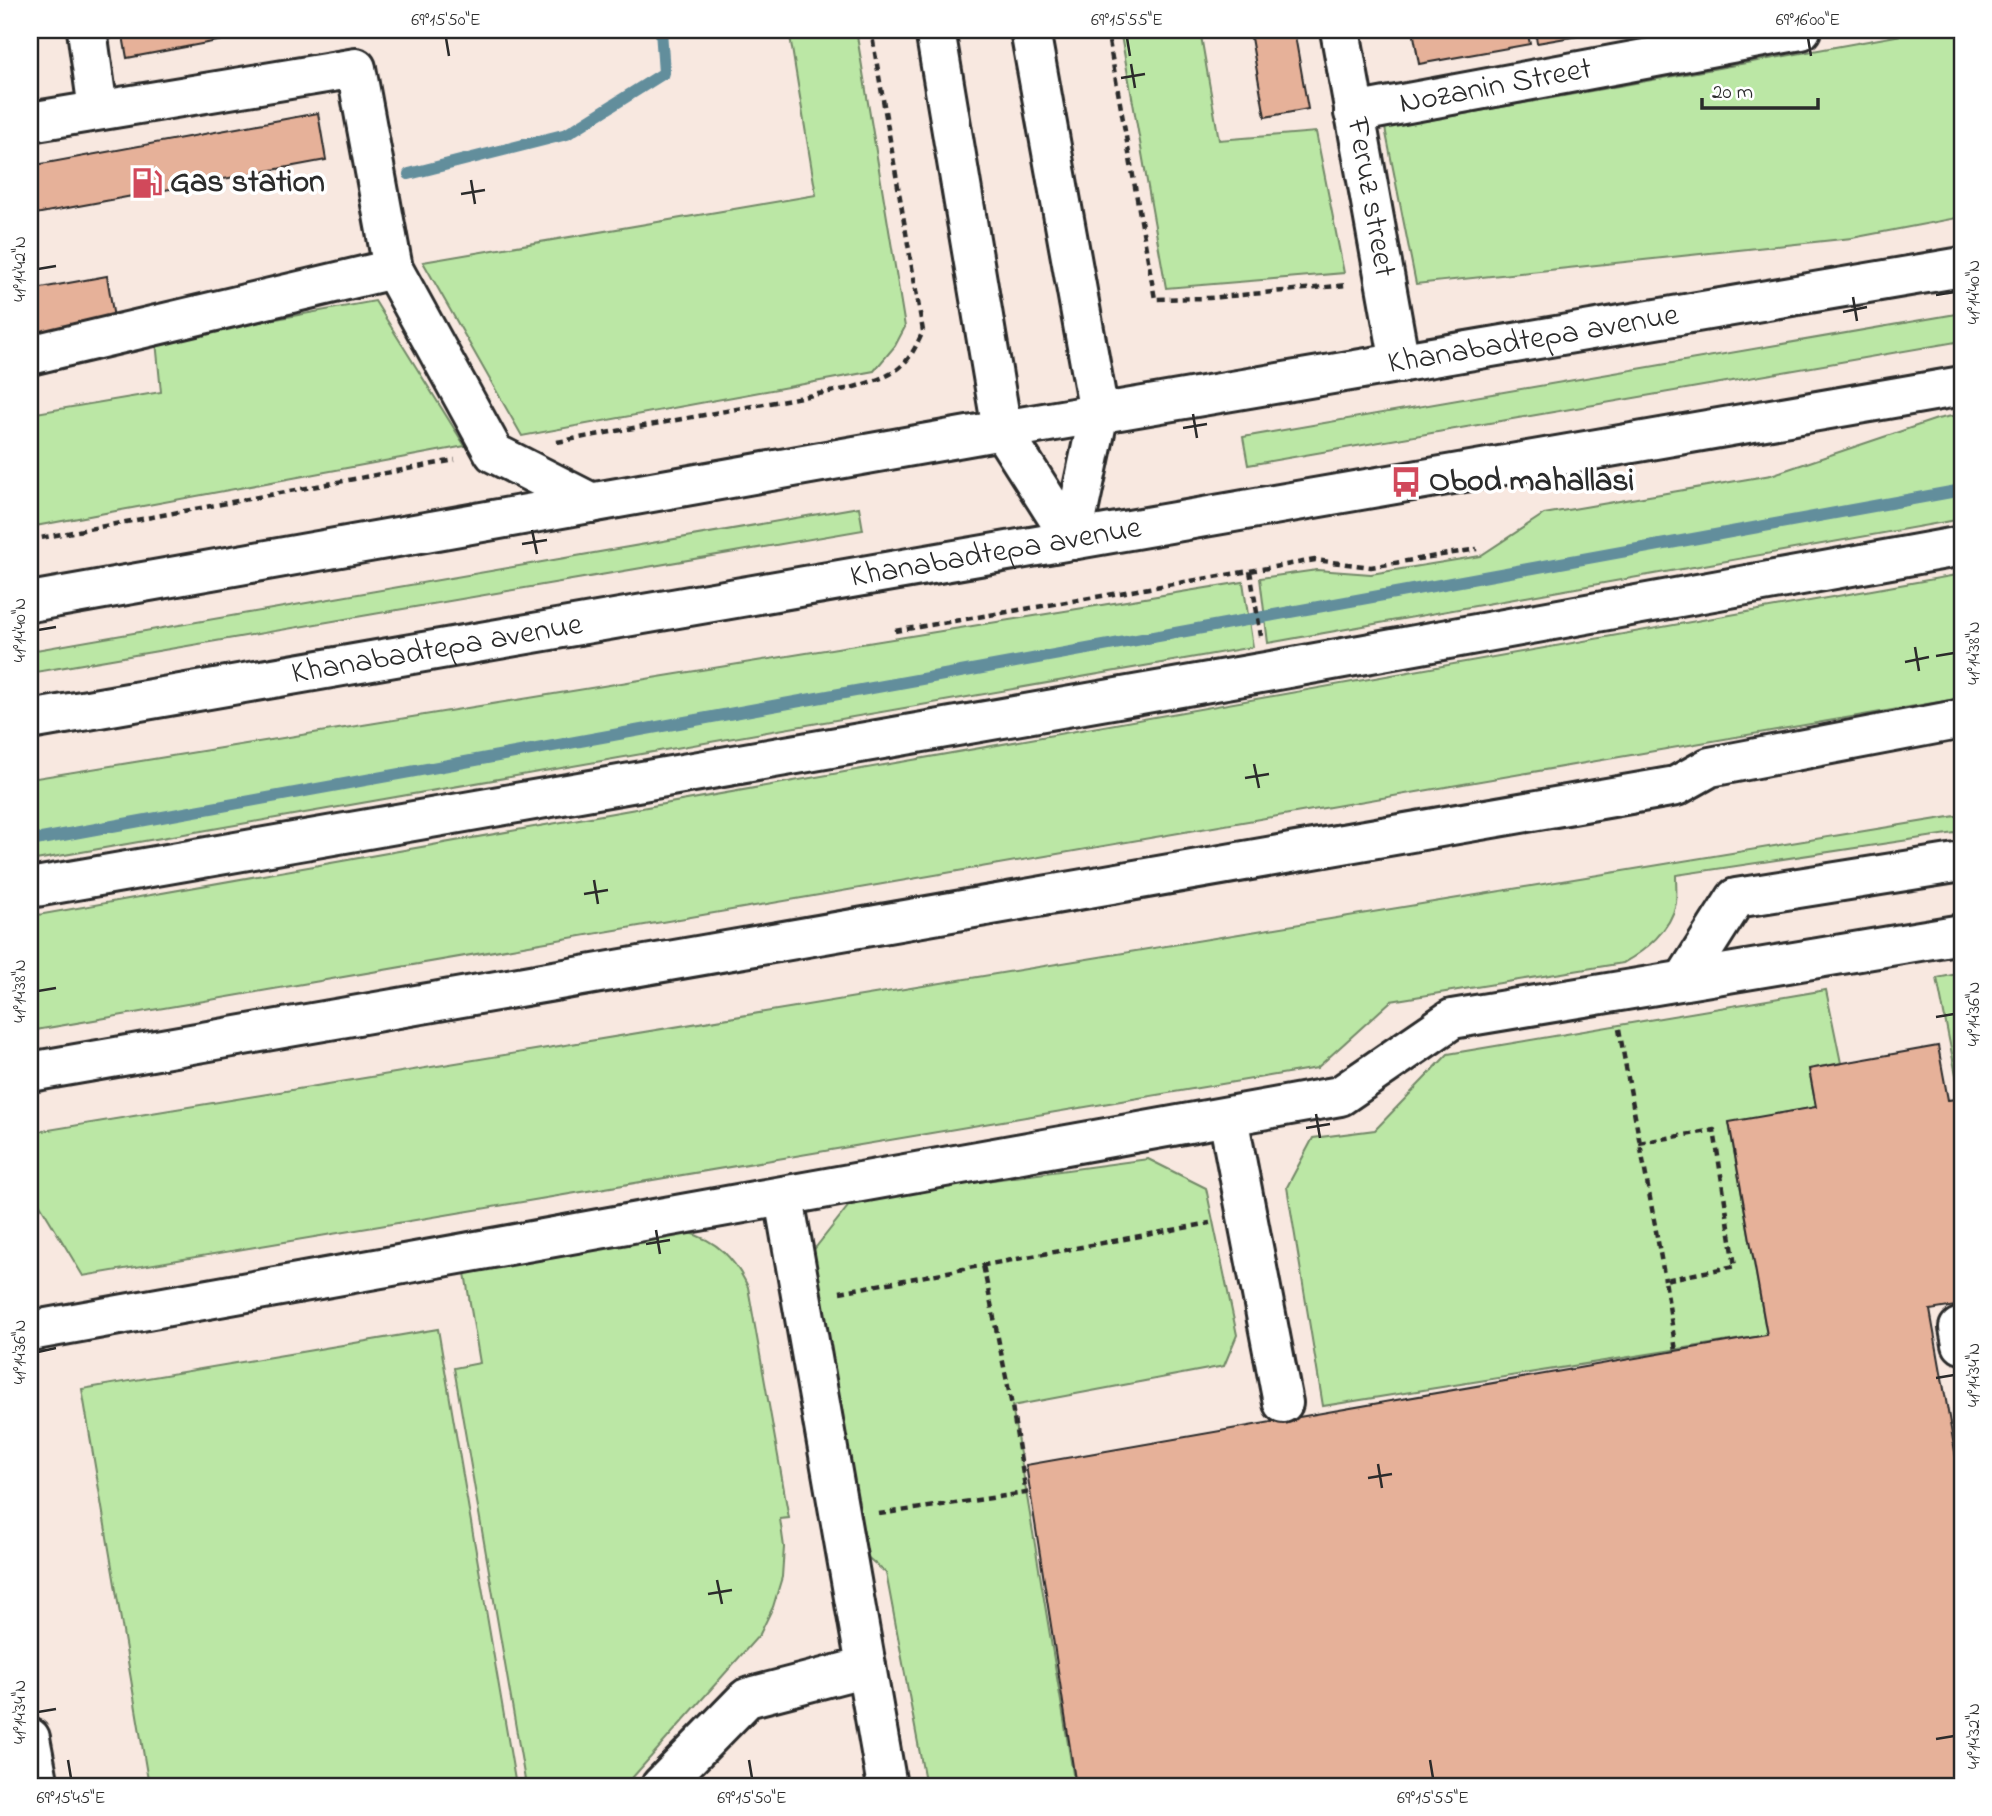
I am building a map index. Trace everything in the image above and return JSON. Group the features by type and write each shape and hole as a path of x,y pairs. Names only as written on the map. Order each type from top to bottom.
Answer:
{"main road":[{"path":"87,30 99,110"},
{"path":"935,30 1002,430 1072,540"},
{"path":"1030,30 1099,413 1072,540"},
{"name":"Feruz street","path":"1340,30 1383,281 1400,363"},
{"name":"Nozanin Street","path":"1354,113 1801,30"},
{"path":"30,121 356,68 393,269 494,453 592,503"},
{"name":"Khanabadtepa avenue","path":"30,602 1099,413 1962,267"},
{"path":"30,355 393,269"},
{"name":"Khanabadtepa avenue","path":"30,720 1962,386"},
{"path":"30,888 1225,679 1962,545"},
{"path":"30,1072 1676,786 1710,767 1962,719"},
{"path":"1685,980 1736,898 1962,862"},
{"path":"30,1331 784,1198 1340,1096 1452,1019 1962,934"},
{"path":"1228,1117 1283,1403"},
{"path":"784,1198 887,1786"},
{"path":"1962,1327 1959,1328 1962,1344"},
{"path":"661,1786 747,1698 866,1667"},
{"path":"30,1738 39,1786"}],"path":[{"path":"30,540 852,388 893,376 914,352 923,331 871,30"},
{"path":"1107,30 1154,299 1209,298 1383,281"},
{"path":"895,631 1315,560 1371,567 1477,549"},
{"path":"1251,571 1261,639"},
{"path":"1639,1143 1714,1130 1735,1266 1665,1280 1676,1351"},
{"path":"802,1299 1247,1216"},
{"path":"840,1520 1026,1493 1012,1406 983,1265"}],"green space":[{"path":"789,30 856,30 905,327 895,346 874,371 522,436 423,262 816,195"},
{"path":"1120,30 1200,30 1219,140 1316,132 1344,273 1166,288"},
{"path":"1929,30 1962,30 1962,217 1852,238 1416,284 1385,128"},
{"path":"375,301 465,446 30,527 30,414 161,392 156,341"},
{"path":"1962,313 1962,341 1248,465 1243,437"},
{"path":"1962,414 1962,519 1268,643 1260,578 1317,570 1371,574 1480,556 1544,514 1771,475 1937,419"},
{"path":"859,507 863,530 30,673 30,651"},
{"path":"1962,574 1962,698 30,1031 32,916"},
{"path":"1243,582 1253,647 30,861 30,779"},
{"path":"1962,815 1962,832 1676,875 1676,903 1669,922 1656,939 1623,963 1391,1001 1317,1068 83,1276 30,1188 30,1133"},
{"path":"1962,973 1962,1079 1957,1080 1937,978"},
{"path":"1826,990 1841,1063 1809,1069 1816,1107 1729,1123 1767,1335 1323,1406 1287,1187 1313,1138 1375,1130 1448,1054"},
{"path":"1148,1159 1206,1188 1237,1335 1224,1366 1012,1406 1075,1786 926,1786 886,1573 857,1548 809,1256 854,1199"},
{"path":"686,1232 707,1240 724,1252 748,1287 789,1518 780,1519 784,1547 782,1577 773,1607 760,1634 625,1786 526,1786 454,1368 480,1363 464,1267"},
{"path":"438,1329 516,1786 149,1786 82,1389"}],"building":[{"path":"30,30 36,65 30,66"},
{"path":"122,30 271,30 271,31 127,58"},
{"path":"1294,30 1308,109 1265,117 1250,32"},
{"path":"1413,30 1527,30 1530,44 1419,64"},
{"path":"1535,30 1612,30 1537,43"},
{"path":"318,113 326,160 30,215 30,166"},
{"path":"107,276 114,318 30,334 30,290"},
{"path":"1938,1046 1948,1100 1962,1098 1962,1305 1930,1310 1962,1491 1962,1786 1076,1786 1026,1465 1767,1335 1729,1122 1816,1107 1809,1069"}],"waterway":[{"path":"409,174 567,134 664,73 661,30"},
{"path":"30,841 1962,490"}],"place":[{"name":"Gas station","path":"147,183"},
{"name":"Obod mahallasi","path":"1406,482"}]}
